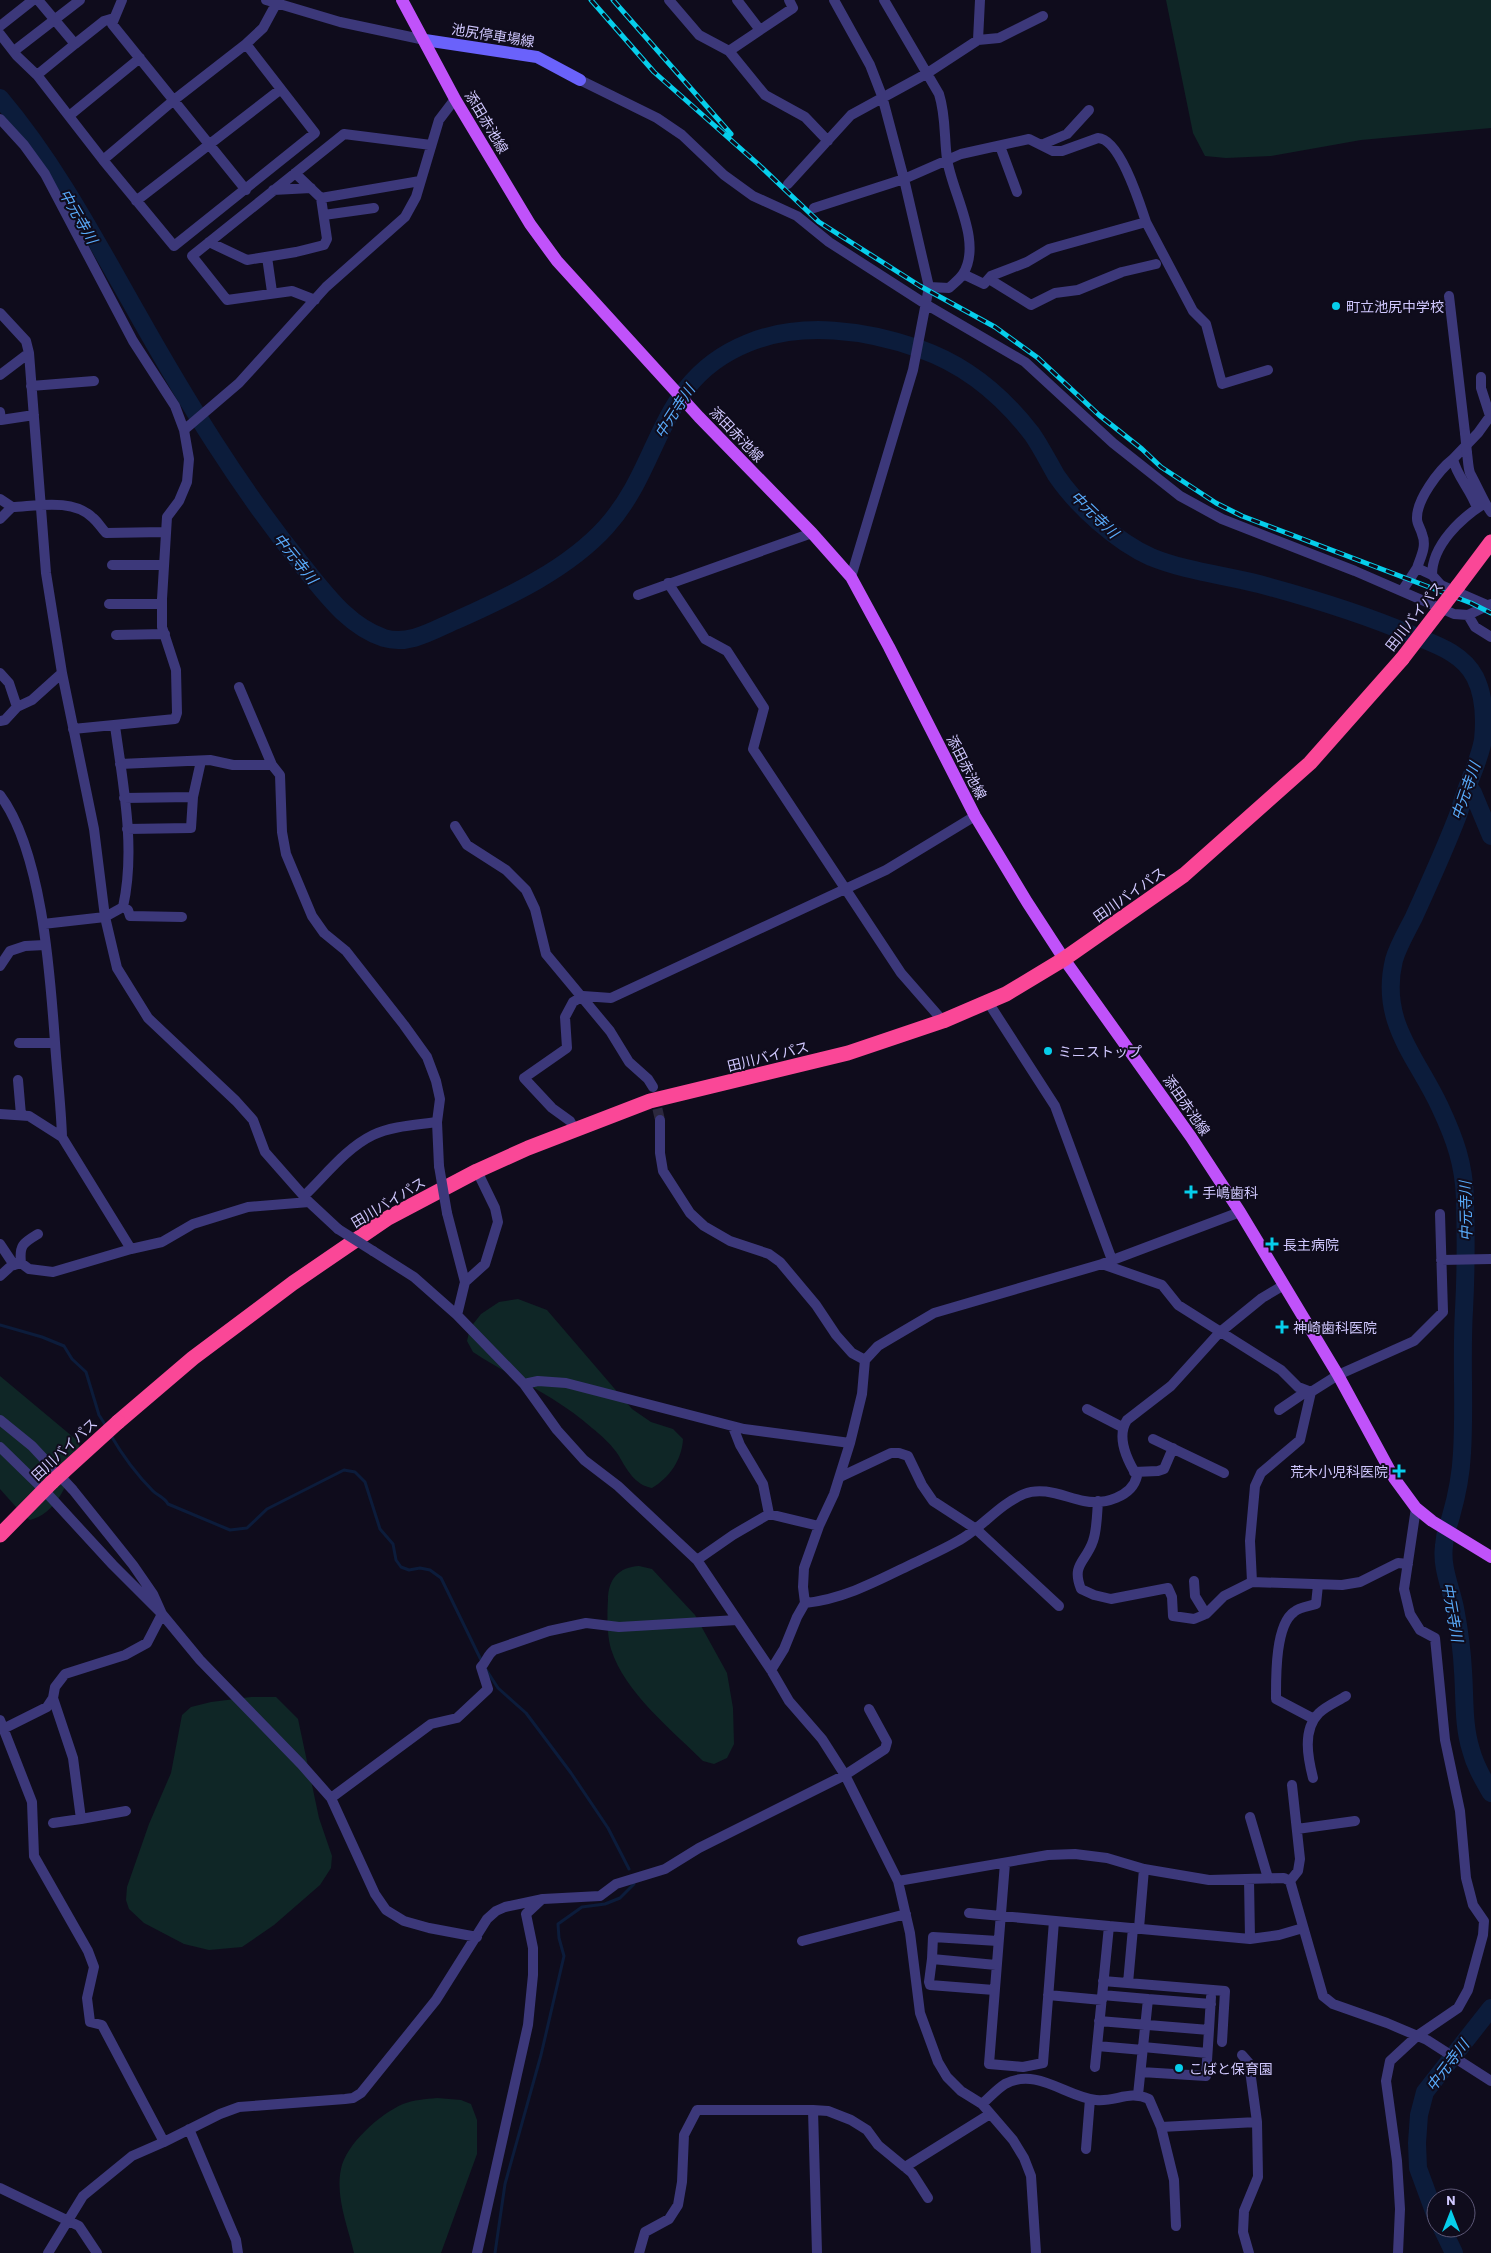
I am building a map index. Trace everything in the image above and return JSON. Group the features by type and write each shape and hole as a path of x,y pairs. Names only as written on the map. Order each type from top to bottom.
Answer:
{"highway":[{"name":"田川バイパス","path":"0,1535 48,1486 118,1422 193,1358 293,1283 388,1218 477,1171 650,1101 848,1053 943,1022 1006,994 1064,959 1184,875 1310,763 1402,659 1491,542"}],"main road":[{"name":"添田赤池線","path":"402,0 455,99 530,224 557,261 699,417 812,533 851,577 975,816 1064,959 1186,1130 1240,1212 1338,1376 1382,1457 1416,1508 1432,1521 1491,1557"},
{"name":"池尻停車場線","path":"425,40 537,56 580,80"}],"street":[{"path":"0,26 33,0"},
{"path":"38,0 75,44"},
{"path":"14,51 80,0"},
{"path":"121,0 112,24 246,190"},
{"path":"266,0 340,22 425,40"},
{"path":"668,0 700,35 729,51 764,95 805,116 828,141"},
{"path":"737,0 760,30"},
{"path":"729,51 793,8 789,0"},
{"path":"834,0 870,65 882,96 930,287 914,370 851,577"},
{"path":"884,0 939,94 944,110 947,160 968,228 970,253 963,274 949,288 930,287"},
{"path":"978,40 980,0"},
{"path":"103,160 174,100 246,44 263,28 276,4"},
{"path":"788,184 851,115 882,96 926,74 978,40 999,38 1043,16"},
{"path":"37,75 104,21 114,18"},
{"path":"0,34 37,75 103,160 174,246 315,133 246,44"},
{"path":"69,116 140,58"},
{"path":"580,80 657,118 682,135 724,175 753,196 797,216 829,242 927,305 1025,362 1113,443 1180,496 1222,519 1402,591 1454,614 1468,615 1489,605"},
{"path":"136,201 280,88"},
{"path":"188,428 239,383 326,288 406,217 416,197 439,120 455,99"},
{"path":"1041,144 1066,134 1089,110"},
{"path":"0,119 24,145 45,174 133,341 188,428 187,482 179,501 167,517 162,604 162,627 176,670 175,719 73,729"},
{"path":"315,300 292,291 272,292 227,300 192,256 344,134 431,144"},
{"path":"814,208 904,179 961,154 1029,139 1053,151 1062,151 1098,138 1104,138 1129,173 1146,222 1193,311 1206,324 1222,384 1268,370"},
{"path":"1000,146 1017,192"},
{"path":"194,231 207,244 247,260 324,245 327,239 321,198 285,158"},
{"path":"321,198 420,182"},
{"path":"274,190 311,188"},
{"path":"324,215 374,208"},
{"path":"963,274 984,284 989,278 1027,262 1049,249 1146,222"},
{"path":"267,257 272,292"},
{"path":"989,278 1031,305 1055,293 1078,290 1122,272 1156,264"},
{"path":"1449,296 1470,472 1484,507"},
{"path":"0,313 26,341 29,353 46,572 62,673 94,829 105,918 116,968 148,1018 236,1100 253,1120 265,1152 306,1199 338,1229 414,1277 457,1316 524,1384 557,1430 584,1460 618,1486 696,1560 771,1670 789,1701 822,1739 846,1775 898,1881 906,1914 920,2012 938,2062 946,2077 961,2091 982,2104 1013,2140 1024,2158 1031,2176 1036,2253"},
{"path":"0,375 29,353"},
{"path":"1402,591 1416,568 1424,548 1424,537 1417,520 1419,505 1440,469 1478,434 1491,415 1482,388 1482,377"},
{"path":"32,386 94,381"},
{"path":"0,415 1,420 34,415"},
{"path":"1453,459 1454,466 1472,494 1484,507"},
{"path":"0,499 12,507 64,505 82,510 92,517 106,533 166,532"},
{"path":"0,519 12,507"},
{"path":"1432,575 1432,565 1439,549 1453,529 1484,507"},
{"path":"638,595 812,533"},
{"path":"112,566 164,565"},
{"path":"1416,568 1432,575 1441,585 1489,605"},
{"path":"668,583 705,639 727,651 764,708 754,748 844,889 901,973 943,1022"},
{"path":"109,604 162,604"},
{"path":"1468,615 1474,627 1491,637"},
{"path":"116,635 164,634"},
{"path":"0,673 17,707"},
{"path":"0,721 5,720 17,707 32,700 62,673"},
{"path":"239,687 272,765 280,775 282,832 286,854 312,916 324,933 346,951 404,1025 427,1057 436,1082 440,1099 437,1122 438,1166 465,1282 457,1316"},
{"path":"43,924 105,918 123,907 128,887 127,830 115,726"},
{"path":"120,764 201,761 234,765 272,765"},
{"path":"127,830 191,828 193,797 201,761"},
{"path":"0,795 13,815 22,837 43,924 62,1137"},
{"path":"124,798 193,797"},
{"path":"575,1131 570,1121 552,1108 524,1078 567,1048 565,1017 573,1002 583,996 612,998 886,870 975,816"},
{"path":"454,826 467,845 506,870 526,890 535,909 546,954 583,996 610,1031 629,1062 653,1086"},
{"path":"123,907 128,910 130,916 182,917"},
{"path":"0,966 10,951 25,946 45,945"},
{"path":"988,1002 1055,1106 1107,1262 1162,1285 1178,1305 1219,1333 1281,1370 1298,1387 1309,1391"},
{"path":"19,1043 55,1042"},
{"path":"18,1080 21,1115"},
{"path":"0,1114 29,1116 62,1137 131,1248"},
{"path":"660,1120 660,1154 663,1171 690,1213 704,1226 730,1241 768,1254 780,1262 816,1305 836,1335 852,1353 865,1360"},
{"path":"0,1244 18,1264 29,1269 53,1272 131,1248 162,1242 193,1224 248,1207 306,1199 359,1143 374,1134 392,1129 437,1122"},
{"path":"465,1282 485,1264 498,1222 495,1208 477,1171"},
{"path":"771,1670 784,1649 797,1616 805,1603 803,1586 804,1568 819,1526 834,1494 850,1443 862,1394 865,1360 878,1346 892,1336 934,1314 1107,1262 1240,1212"},
{"path":"1279,1410 1338,1376 1414,1342 1443,1312 1440,1214"},
{"path":"0,1276 18,1264 20,1250 24,1242 38,1234"},
{"path":"1441,1260 1491,1259"},
{"path":"805,1603 827,1601 860,1590 940,1550 976,1529 1004,1505 1027,1492 1057,1492 1085,1501 1098,1501 1128,1492 1134,1485 1137,1476 1123,1443 1122,1427 1127,1420 1171,1386 1219,1333 1262,1298 1284,1285"},
{"path":"524,1384 538,1381 566,1383 734,1426 850,1443"},
{"path":"1252,1582 1250,1541 1255,1486 1261,1473 1300,1440 1309,1391"},
{"path":"1086,1409 1122,1427"},
{"path":"0,1420 32,1446 72,1490 133,1565 153,1594 162,1614"},
{"path":"734,1426 740,1445 763,1484 769,1514"},
{"path":"1153,1439 1224,1472"},
{"path":"0,1447 48,1486 113,1566 162,1614 200,1660 301,1764 331,1798 375,1894 386,1910 404,1921 477,1937"},
{"path":"1134,1472 1164,1469 1173,1448"},
{"path":"840,1477 891,1453 908,1456 922,1484 933,1500 976,1529 1059,1606"},
{"path":"1098,1501 1093,1541 1078,1567 1077,1580 1081,1589 1094,1595 1111,1599 1168,1588 1172,1597 1173,1616 1194,1619 1206,1614 1224,1596 1252,1582 1342,1585 1360,1582 1398,1563 1408,1564"},
{"path":"1398,2253 1400,2209 1397,2160 1386,2081 1390,2060 1422,2038 1458,2008 1468,1990 1483,1935 1484,1921 1474,1905 1466,1878 1460,1811 1445,1740 1435,1638 1420,1630 1410,1614 1404,1589 1404,1578 1408,1564 1416,1508"},
{"path":"696,1560 732,1535 769,1514 819,1526"},
{"path":"1194,1582 1195,1596 1206,1614"},
{"path":"1314,1719 1276,1700 1276,1668 1282,1630 1293,1612 1316,1604 1318,1585"},
{"path":"162,1614 147,1643 125,1655 65,1674 56,1687 53,1698 47,1707 2,1725 32,1802 34,1856 88,1951 94,1967 87,1998 90,2022 102,2025 164,2142"},
{"path":"331,1798 431,1724 457,1718 470,1707 488,1689 484,1664 488,1654 494,1650 549,1631 586,1623 619,1627 737,1620"},
{"path":"1314,1778 1307,1754 1308,1739 1314,1719 1320,1712 1346,1696"},
{"path":"53,1698 73,1758 81,1819"},
{"path":"48,2253 83,2196 132,2156 220,2114 250,2104 353,2098 361,2093 436,2000 487,1919 496,1910 542,1898 600,1896 616,1884 665,1868 700,1848 846,1775 886,1749 887,1742 869,1710"},
{"path":"1290,1881 1298,1870 1300,1859 1292,1785"},
{"path":"53,1823 126,1811"},
{"path":"1250,1817 1268,1878"},
{"path":"1297,1829 1355,1821"},
{"path":"898,1881 1048,1855 1075,1854 1107,1858 1144,1869 1209,1880 1284,1878 1290,1881 1323,1996 1332,2004 1387,2023 1422,2038 1491,2081"},
{"path":"1005,1863 989,2064 1023,2067 1043,2064 1054,1921"},
{"path":"1128,1983 1144,1869"},
{"path":"1248,1879 1250,1939"},
{"path":"477,2253 515,2075 528,2025 533,1976 533,1948 526,1914 542,1898"},
{"path":"969,1913 1250,1939 1279,1935 1303,1928"},
{"path":"802,1941 906,1914"},
{"path":"1095,2067 1109,1926"},
{"path":"994,1990 930,1985 929,1982 934,1937 998,1941"},
{"path":"932,1959 996,1965"},
{"path":"1103,1981 1225,1991 1222,2042"},
{"path":"1048,1995 1211,2001 1206,2076 1141,2072"},
{"path":"1138,2095 1148,1999"},
{"path":"1100,2021 1209,2030"},
{"path":"1097,2046 1208,2053"},
{"path":"1242,2055 1249,2063 1257,2122 1258,2177 1244,2211 1243,2232 1248,2253"},
{"path":"982,2104 1005,2084 1021,2079 1038,2079 1090,2099 1100,2100 1138,2095 1149,2099 1161,2127 1174,2180 1176,2226"},
{"path":"1086,2149 1090,2099"},
{"path":"639,2253 645,2232 669,2218 678,2205 682,2182 684,2135 696,2110 812,2110 828,2112 851,2120 867,2130 878,2145 912,2173 928,2198"},
{"path":"812,2110 817,2253"},
{"path":"905,2167 990,2114"},
{"path":"1161,2127 1257,2122"},
{"path":"189,2129 236,2240 238,2253"},
{"path":"0,2188 79,2226 97,2253"}],"green space":[{"path":"1166,0 1491,0 1491,128 1361,140 1271,156 1226,158 1205,156 1193,133"},
{"path":"518,1299 547,1310 632,1409 651,1422 673,1429 683,1439 680,1454 674,1468 658,1484 652,1488 641,1484 628,1471 610,1445 579,1417 550,1397 473,1352 467,1341 470,1328 481,1314 499,1302"},
{"path":"0,1376 79,1442 78,1453 59,1498 46,1512 30,1520 24,1516 0,1489"},
{"path":"639,1566 652,1569 695,1615 727,1673 733,1708 734,1744 727,1758 714,1764 703,1761 650,1710 627,1681 611,1649 607,1618 610,1586 616,1575 620,1572"},
{"path":"251,1697 276,1697 298,1719 319,1818 332,1856 331,1868 320,1885 274,1925 242,1947 209,1950 184,1944 144,1923 129,1909 126,1900 127,1887 149,1824 171,1773 182,1715 191,1707 211,1702"},
{"path":"437,2098 461,2100 471,2104 477,2120 477,2154 441,2253 354,2253 341,2201 340,2179 344,2159 365,2131 384,2115 403,2104"}],"waterway":[{"name":"中元寺川","path":"0,98 39,149 56,175 194,410 235,474 319,587 348,617 371,633 384,638 403,640 432,632 518,591 556,569 591,542 625,503 664,425 678,401 695,378 718,359 748,343 769,336 812,330 856,333 899,342 937,356 968,373 996,394 1032,434 1056,475 1086,511 1112,533 1151,557 1177,566 1259,584 1317,600 1392,626 1438,645 1463,661 1475,677 1482,700 1484,724 1482,746 1448,841 1400,944 1394,960 1391,982 1392,1002 1396,1021 1411,1055 1431,1089 1445,1119 1458,1152 1463,1174 1466,1254 1462,1453 1461,1469 1444,1541 1443,1554 1460,1640 1468,1741 1477,1767 1491,1793"},
{"path":"1468,786 1473,793 1491,836"},
{"path":"0,1325 42,1337 64,1346 72,1359 86,1372 99,1415 106,1426"},
{"path":"110,1434 141,1478 168,1504 230,1530 247,1528 267,1509 344,1470 355,1472 365,1482 380,1529 393,1544 396,1560 401,1567 409,1570 420,1568 430,1570 441,1578 482,1662"},
{"path":"485,1668 498,1688 526,1713 571,1773 608,1828 629,1869"},
{"path":"495,2253 505,2184 541,2055 564,1956 559,1938 558,1924 582,1907 605,1904 620,1898 634,1884"},
{"name":"中元寺川","path":"1426,2190 1418,2168 1417,2143 1419,2115 1425,2092 1491,2008"},
{"name":"中元寺川","path":"1447,2238 1454,2253"}],"tunnel":[{"path":"654,1094 660,1120"}],"railway":[{"path":"591,0 654,72 758,164 819,222 920,286 995,327 1038,358 1099,415 1142,449 1161,467 1216,503 1242,516 1471,603 1491,613"},
{"path":"613,0 731,134"}],"place":[{"name":"町立池尻中学校","path":"1336,306"},
{"name":"ミニストップ","path":"1048,1051"},
{"name":"手嶋歯科","path":"1191,1192"},
{"name":"長主病院","path":"1272,1244"},
{"name":"神崎歯科医院","path":"1282,1327"},
{"name":"荒木小児科医院","path":"1399,1471"},
{"name":"こばと保育園","path":"1179,2068"}]}
